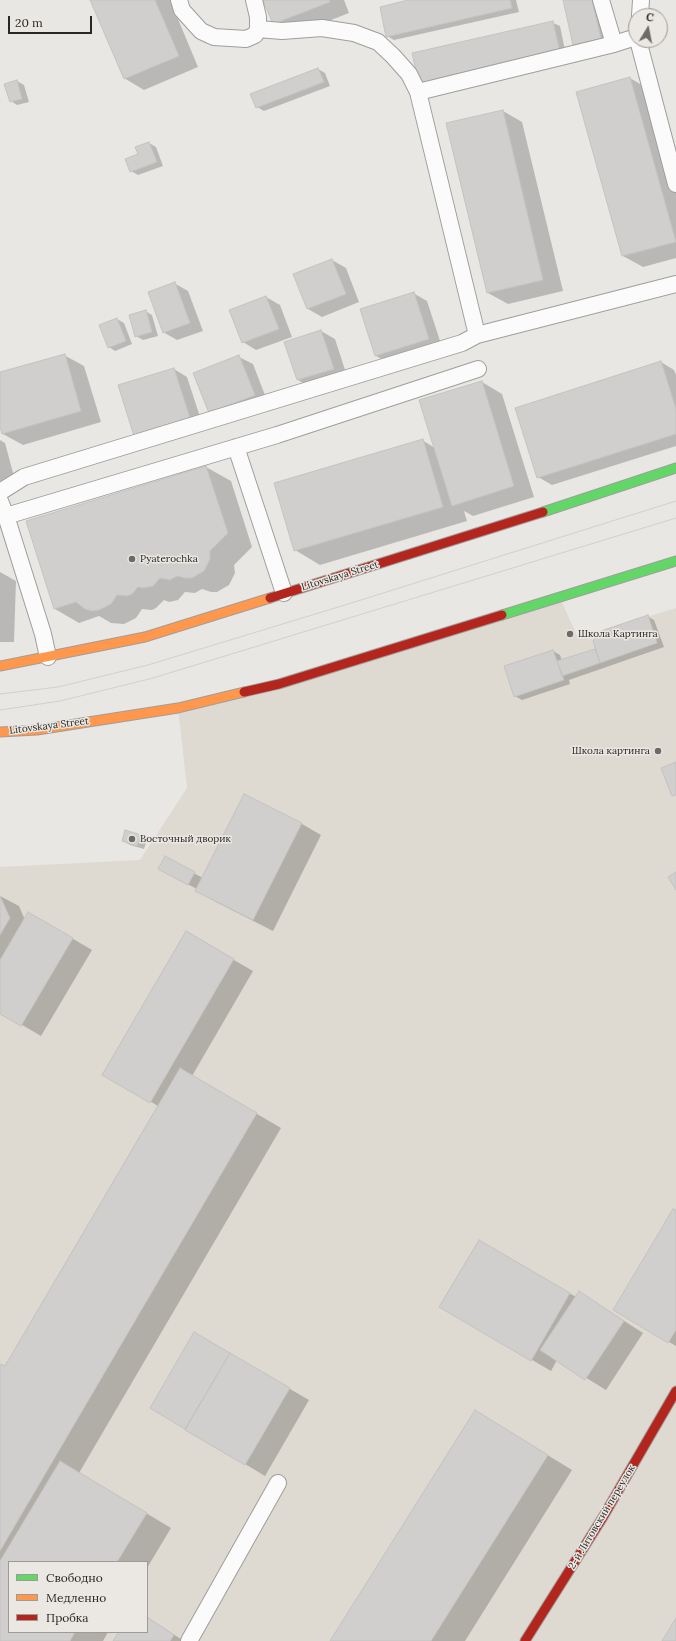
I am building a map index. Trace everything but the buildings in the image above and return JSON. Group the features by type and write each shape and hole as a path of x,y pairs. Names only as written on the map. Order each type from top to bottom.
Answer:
{"main road":[{"name":"Litovskaya Street","path":"0,666 145,637 463,538 676,468"},
{"name":"Litovskaya Street","path":"0,732 37,730 178,708 279,684 676,561"},
{"name":"2-й Литовский переулок","path":"525,1641 603,1516 676,1391"}],"lane":[{"path":"178,0 182,10 201,31 214,36 246,39 255,35 258,29 258,17 254,0"},
{"path":"601,0 614,44"},
{"path":"258,29 282,31 322,28 354,33 378,42 393,56 408,74 418,92 477,335"},
{"path":"418,92 628,40"},
{"path":"640,48 676,184"},
{"path":"0,492 24,477 462,343 477,335 676,284"},
{"path":"48,657 43,634 7,539 3,509 277,435 478,369"},
{"path":"236,447 284,593"},
{"path":"189,1641 278,1483"}],"shaded area":[{"path":"560,598 578,638 676,608 676,1641 0,1641 0,867 140,860 187,788 178,708"}],"tram line":[{"path":"0,694 58,687 148,665 676,501"},
{"path":"0,710 60,701 153,678 676,518"}],"traffic: fast":[{"path":"543,512 676,468"},
{"path":"502,615 676,561"}],"traffic: slow":[{"path":"0,666 145,637 270,598"},
{"path":"0,732 37,730 178,708 244,692"}],"traffic: jam":[{"path":"270,598 543,512"},
{"path":"244,692 279,684 502,615"},
{"path":"525,1641 603,1517 676,1391"}],"place":[{"name":"Pyaterochka","path":"132,559"},
{"name":"Школа Картинга","path":"570,634"},
{"name":"Школа картинга","path":"658,751"},
{"name":"Восточный дворик","path":"132,839"}]}
